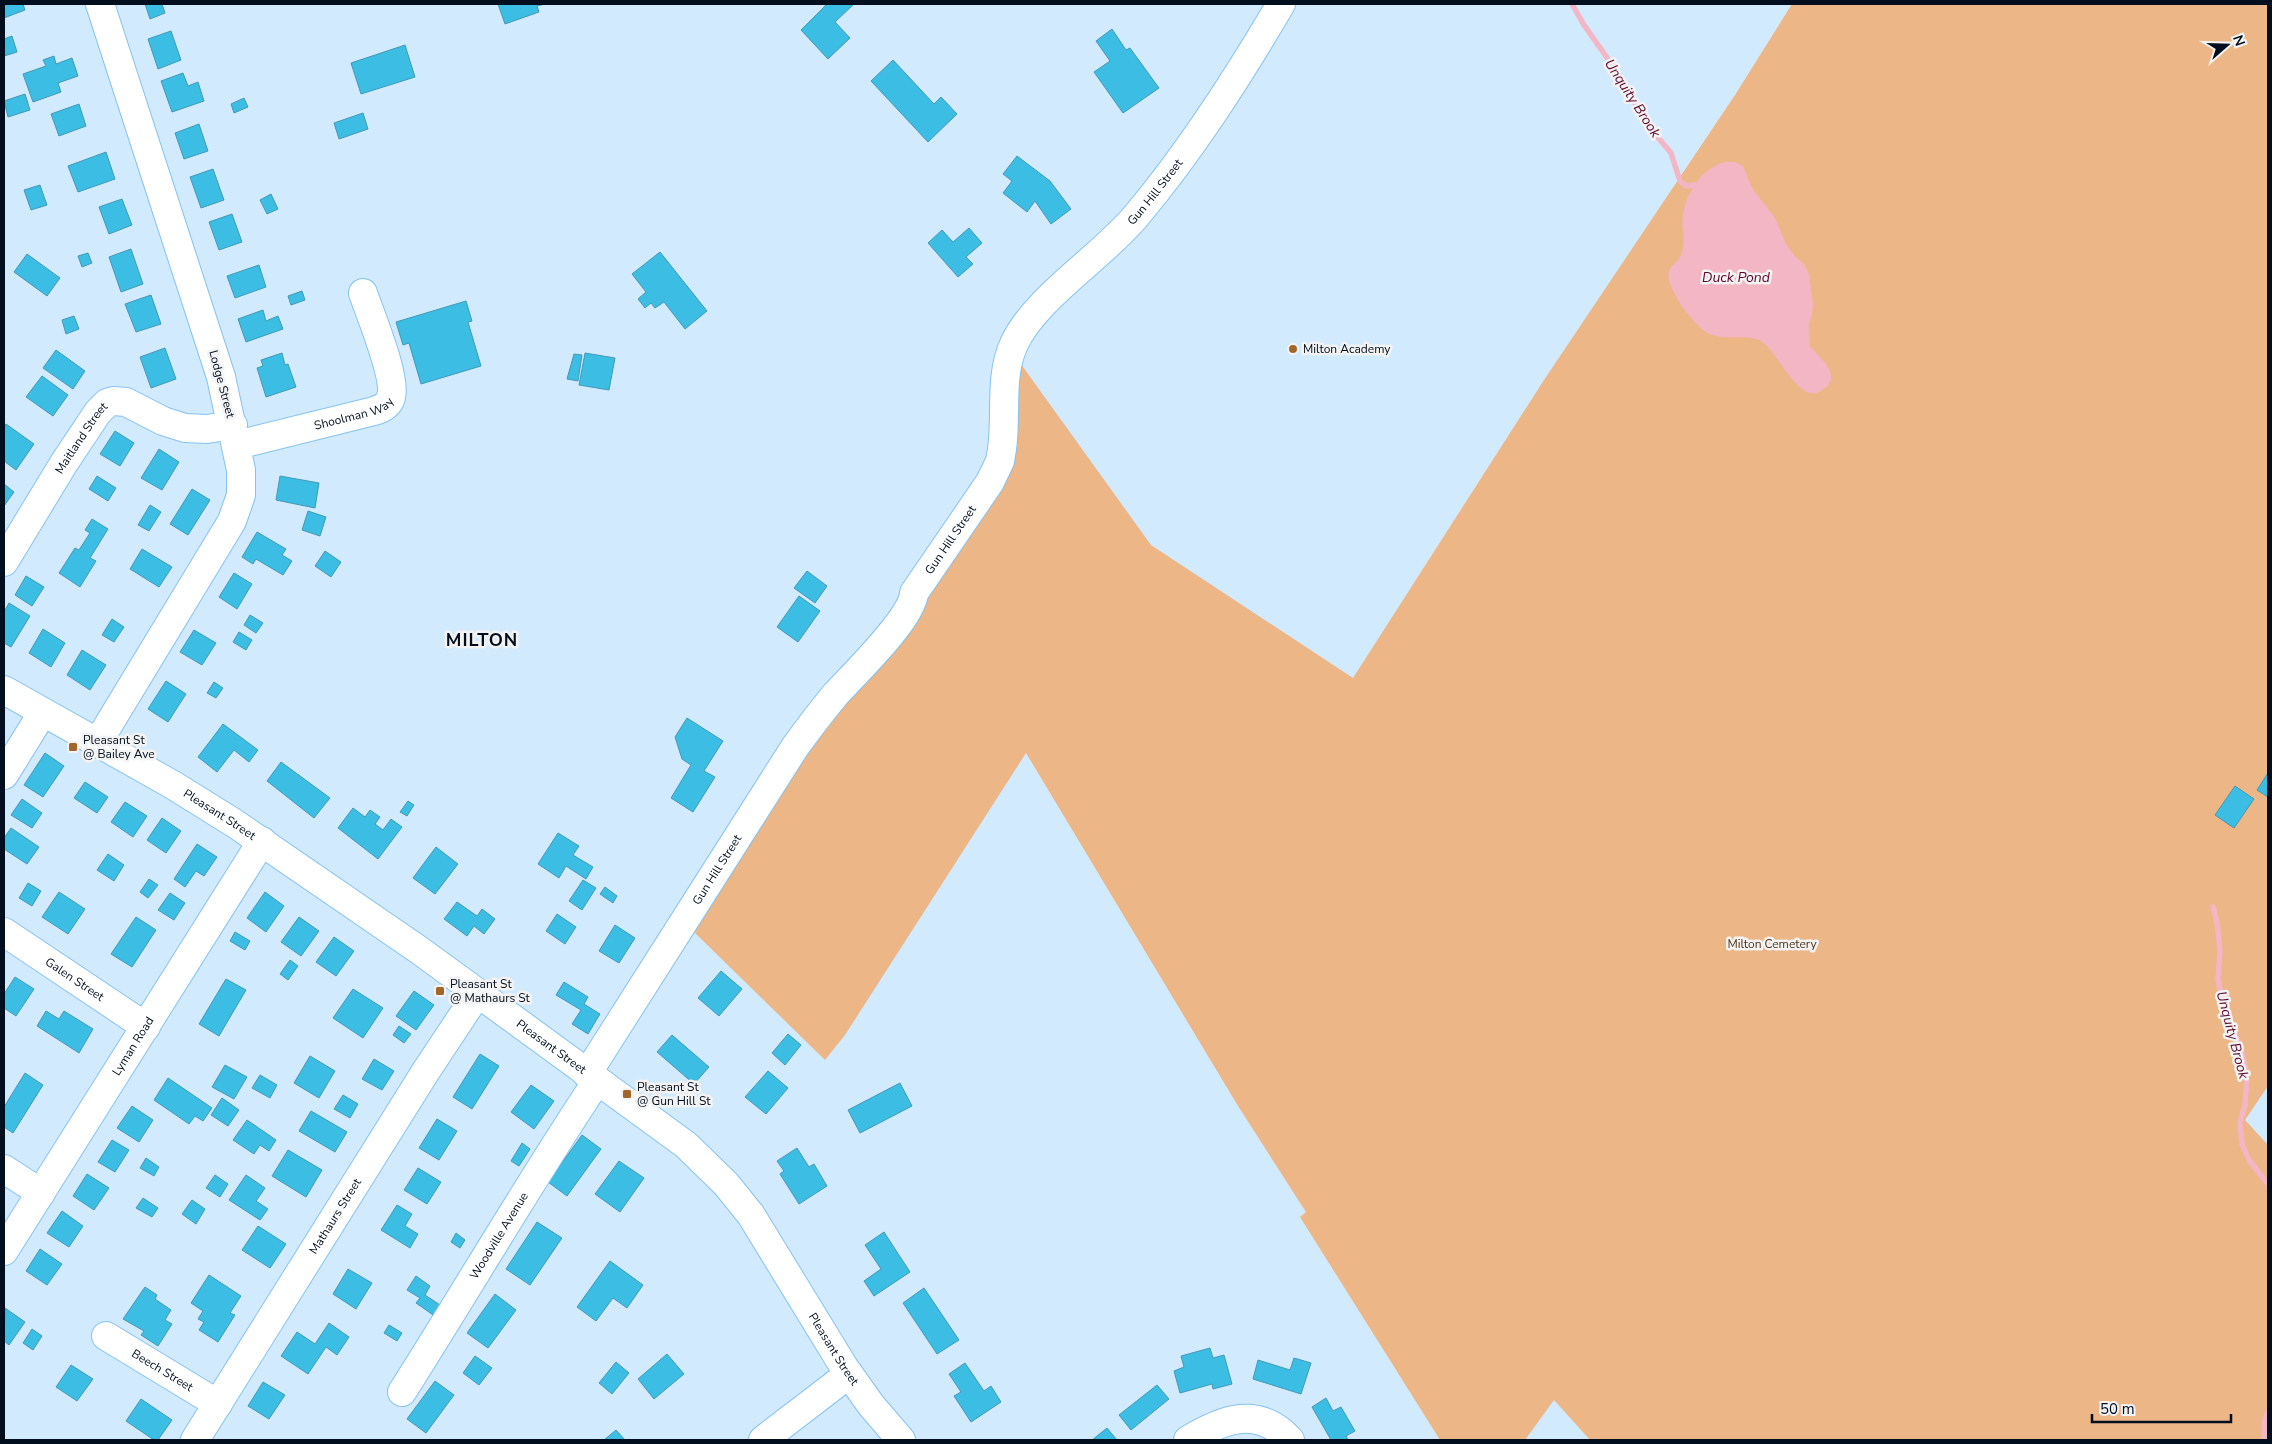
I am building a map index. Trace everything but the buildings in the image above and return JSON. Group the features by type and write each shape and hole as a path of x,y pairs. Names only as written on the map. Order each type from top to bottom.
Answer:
{"street":[{"name":"Lodge Street","path":"98,742 232,521 238,508 242,483 235,435 215,357 100,4"},
{"name":"Gun Hill Street","path":"592,1077 795,747 834,696 897,625 914,601 914,593 990,482 1000,462 1007,370 1018,337 1058,289 1103,250 1137,215 1196,136 1281,4"},
{"name":"Shoolman Way","path":"235,435 374,411 386,405 392,395 391,379 363,293"},
{"name":"Maitland Street","path":"4,562 64,463 98,412 107,403 113,401 126,402 163,421 185,428 207,429 235,435"},
{"name":"Pleasant Street","path":"4,690 173,785 262,841 419,950 670,1133 700,1158 726,1184 751,1215 849,1374 900,1440"},
{"path":"4,775 43,712"},
{"name":"Lyman Road","path":"4,1251 262,841"},
{"name":"Galen Street","path":"4,932 146,1027"},
{"name":"Mathaurs Street","path":"195,1440 426,1071 477,994"},
{"name":"Woodville Avenue","path":"402,1392 452,1314 545,1160 592,1077"},
{"path":"4,1169 41,1193"},
{"name":"Beech Street","path":"106,1336 218,1404"},
{"path":"763,1440 849,1374"},
{"path":"1188,1440 1212,1427 1244,1419 1255,1419 1274,1426 1290,1440"}],"green space":[{"name":"Milton Cemetery","path":"1792,4 2268,4 2268,1086 2245,1120 2268,1145 2268,1440 1590,1440 1554,1400 1525,1440 1440,1440 1300,1217 1306,1212 1238,1106 1026,753 845,1035 825,1060 693,931 791,770 957,551 1018,360 1151,545 1353,678 1544,380 1735,95"}],"water":[{"name":"Duck Pond","path":"1724,162 1735,162 1743,166 1752,188 1775,218 1786,244 1804,264 1809,274 1813,305 1809,323 1810,346 1824,362 1831,374 1828,386 1821,391 1813,393 1804,390 1796,384 1768,347 1761,341 1750,338 1718,336 1706,332 1686,312 1671,287 1668,276 1671,267 1680,257 1682,251 1684,241 1683,220 1687,199 1698,180 1714,166"}],"waterway":[{"name":"Unquity Brook","path":"1572,4 1584,25 1622,79 1645,122 1671,153 1680,181 1686,186 1694,185"},
{"name":"Unquity Brook","path":"2213,907 2217,922 2220,951 2218,980 2222,997 2241,1050 2247,1075 2245,1105 2240,1122 2242,1144 2249,1160 2268,1184"},
{"name":"Unquity Brook","path":"2264,1440 2265,1419 2268,1412"}],"place":[{"name":"Milton Academy","path":"1293,349"},
{"name":"Pleasant St @ Bailey Ave","path":"73,747"},
{"name":"Pleasant St @ Mathaurs St","path":"440,991"},
{"name":"Pleasant St @ Gun Hill St","path":"627,1094"}],"district":[{"name":"MILTON","path":"482,640"}]}
